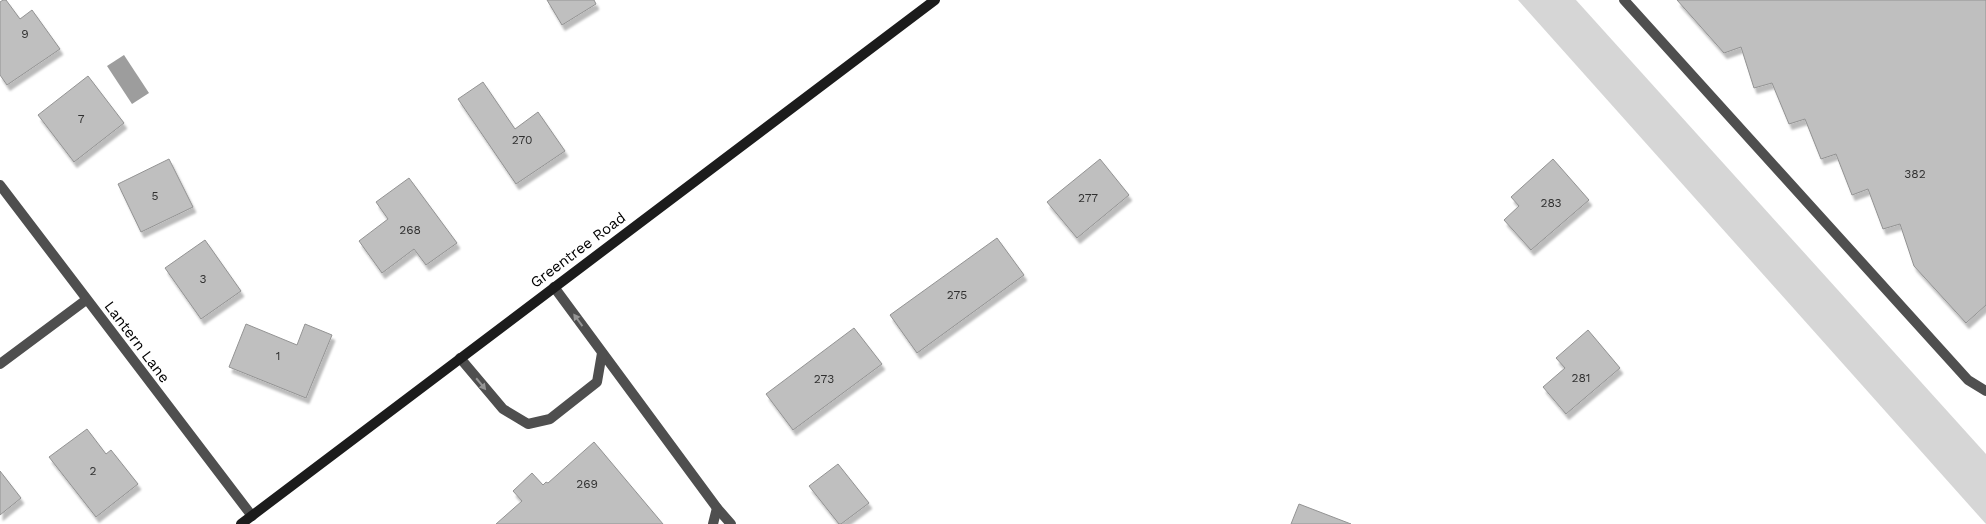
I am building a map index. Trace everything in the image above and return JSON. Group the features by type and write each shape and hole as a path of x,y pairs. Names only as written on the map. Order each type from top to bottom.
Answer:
{"street":[{"name":"Greentree Road","path":"241,524 935,0"},
{"path":"1624,0 1968,380 1986,391"},
{"name":"Lantern Lane","path":"0,185 252,516"},
{"path":"554,287 717,508 731,524"},
{"path":"0,364 86,300"},
{"path":"460,358 503,410 528,424 550,419 597,382 602,353"},
{"path":"713,524 717,508"}],"shaded area":[{"path":"1518,0 1576,0 1986,454 1986,524"},
{"path":"124,55 149,93 132,104 107,66"}],"building":[{"path":"6,0 20,19 32,10 60,49 7,85 0,75 0,2"},
{"path":"547,0 594,0 596,4 562,25"},
{"path":"1677,0 1986,0 1986,305 1966,323 1914,266 1900,224 1883,229 1868,189 1852,195 1836,154 1821,159 1805,119 1789,124 1772,83 1754,88 1741,47 1724,53"},
{"path":"88,76 124,123 74,162 38,115"},
{"path":"483,82 515,129 538,112 565,151 516,184 458,99"},
{"path":"169,159 193,207 141,232 118,184"},
{"path":"1100,159 1129,195 1077,238 1047,202"},
{"path":"1553,159 1589,200 1531,250 1504,220 1519,206 1511,197"},
{"path":"409,178 457,243 426,265 414,249 382,273 359,241 388,219 376,202"},
{"path":"997,238 1024,275 917,353 890,315"},
{"path":"205,240 241,291 201,319 165,268"},
{"path":"246,324 297,345 305,324 332,335 306,398 229,367"},
{"path":"854,328 882,364 793,430 766,394"},
{"path":"1588,330 1620,368 1566,414 1543,387 1565,368 1556,358"},
{"path":"87,429 106,454 111,450 138,484 96,517 49,457"},
{"path":"594,442 663,524 496,524 522,501 513,491 532,473 543,485 546,482 548,483"},
{"path":"838,464 869,503 841,524 839,524 809,486"},
{"path":"0,471 21,498 0,515"},
{"path":"1299,504 1351,524 1291,524"}]}
